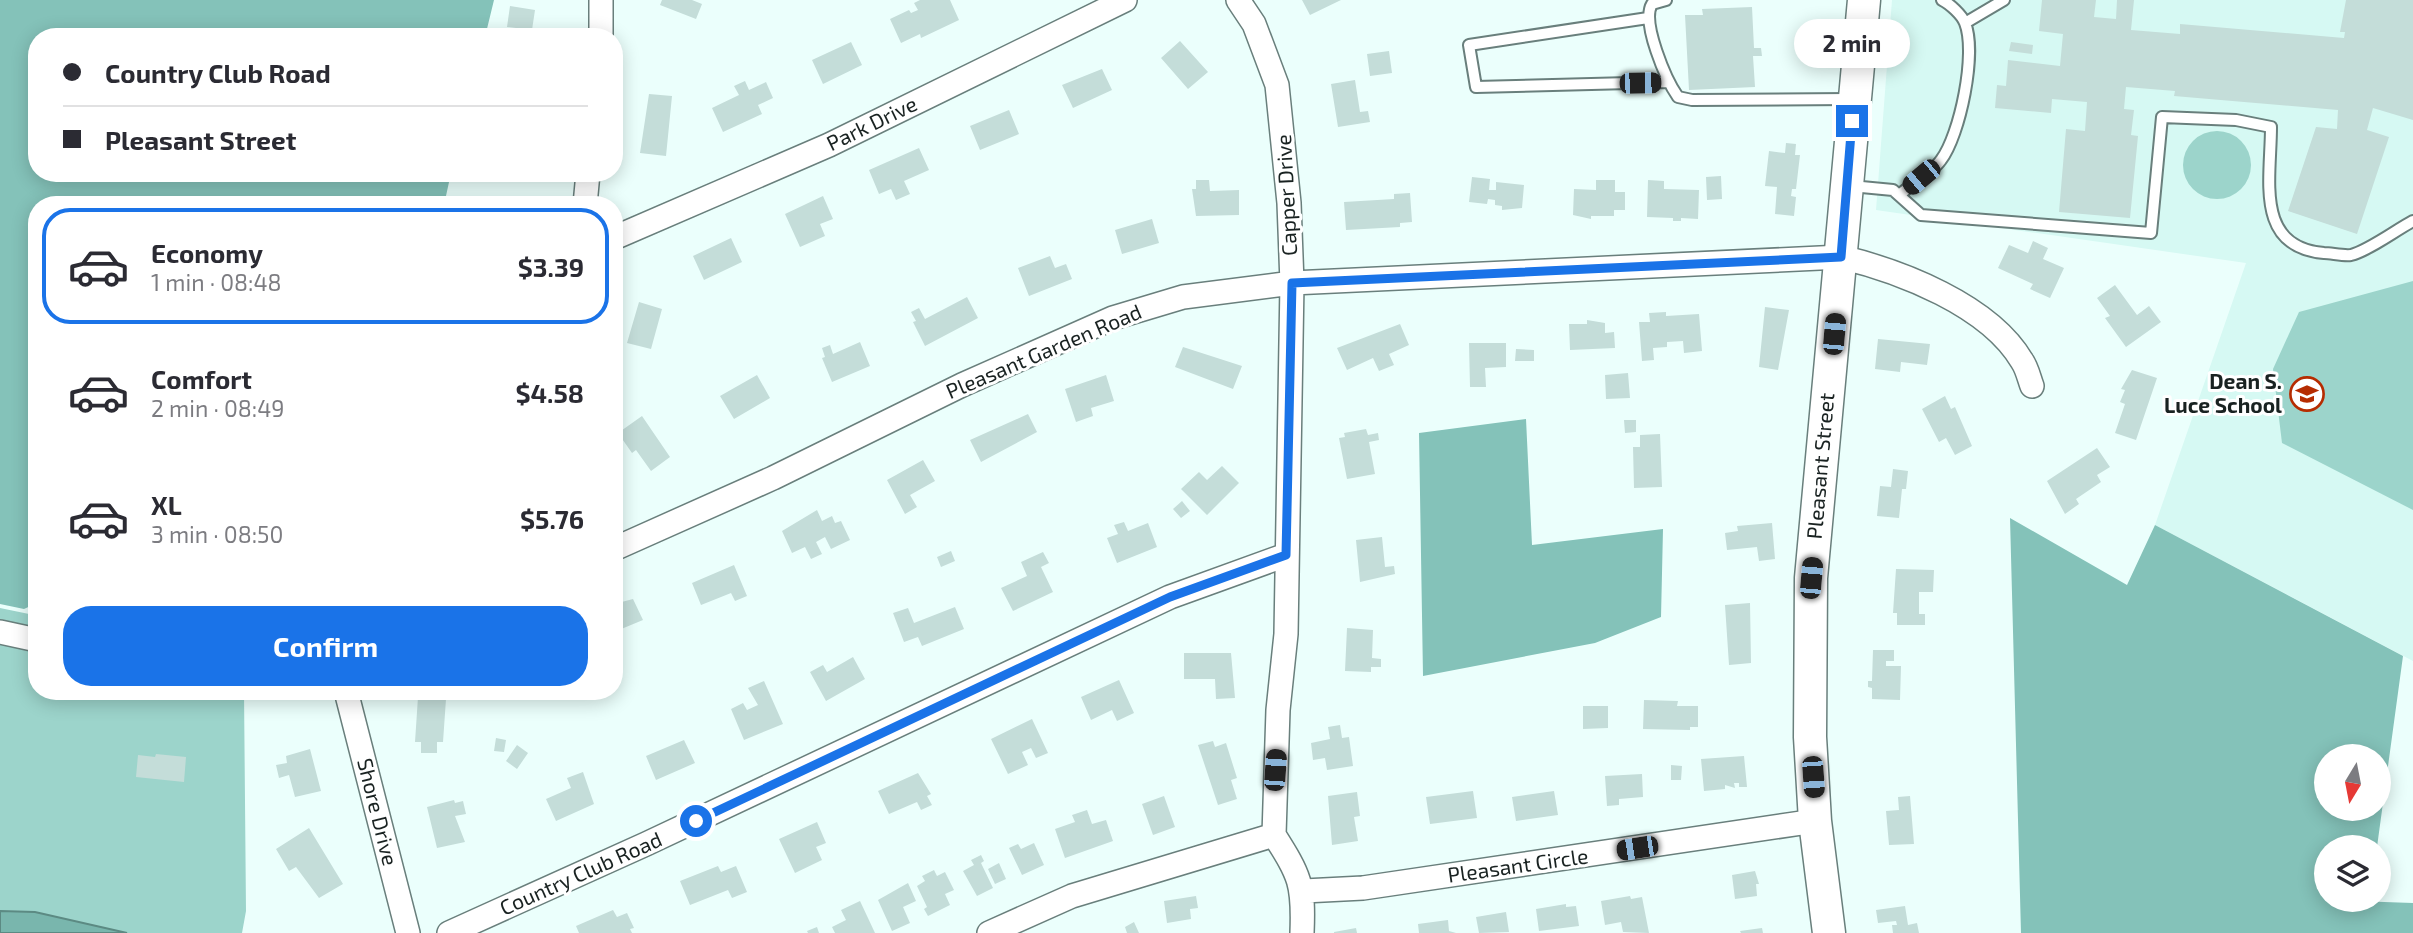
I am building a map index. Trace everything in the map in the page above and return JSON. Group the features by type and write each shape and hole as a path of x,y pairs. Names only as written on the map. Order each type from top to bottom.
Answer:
{"main road":[{"name":"Pleasant Street","path":"1829,933 1815,821 1810,737 1811,578 1864,0"}],"street":[{"path":"601,0 601,28"},
{"name":"Park Drive","path":"623,234 829,145 1125,0"},
{"name":"Capper Drive","path":"1238,0 1254,24 1278,85 1284,136 1292,283 1286,634 1277,736 1274,835"},
{"path":"1841,257 1914,280 1995,329 2022,361 2032,386"},
{"name":"Pleasant Garden Road","path":"623,545 773,478 962,385 1113,318 1183,297 1292,283 1841,257"},
{"name":"Country Club Road","path":"449,933 659,838 1170,597 1286,555"},
{"path":"0,632 28,637"},
{"name":"Shore Drive","path":"348,700 408,933"},
{"name":"Pleasant Circle","path":"1304,891 1363,888 1815,821"},
{"path":"989,933 1072,896 1274,835 1296,870 1304,891 1302,933"}],"lane":[{"path":"1666,0 1652,4 1648,18 1668,82 1678,97 1692,100 1854,99"},
{"path":"1899,195 1940,162 1953,139 1966,84 1968,52 1965,23 1942,0"},
{"path":"1965,23 2004,0"},
{"path":"1648,18 1469,46 1476,87 1668,82"},
{"path":"1845,185 1893,190 1921,215 2151,233 2162,117 2236,120 2271,127 2272,217 2280,235 2293,246 2307,251 2351,255 2413,221"}],"shaded area":[{"path":"0,0 494,0 487,28 28,28 28,182 449,182 446,196 28,196 28,607 24,609 0,604"},
{"name":"Dean S. Luce School","path":"1892,0 2413,0 2413,661 2155,525 2246,263 1876,210"},
{"path":"2217,131 2230,134 2241,141 2248,152 2251,165 2248,178 2241,189 2230,196 2217,199 2204,196 2193,189 2186,178 2183,165 2186,152 2193,141 2204,134"},
{"path":"2413,281 2413,510 2282,443 2273,369 2299,312"},
{"path":"1526,419 1532,545 1663,529 1661,617 1595,643 1423,676 1419,433"},
{"path":"2010,518 2127,585 2155,525 2403,656 2391,744 2314,744 2314,821 2381,821 2379,835 2314,835 2314,912 2391,912 2391,902 2413,903 2413,933 2021,933"},
{"path":"0,608 28,614 28,700 244,700 246,911 242,933 127,933 35,912 0,911"},
{"path":"0,911 35,912 127,933 0,933"}],"building":[{"path":"662,0 692,0 702,4 696,19 660,5"},
{"path":"920,0 950,0 959,20 921,38 920,34 901,43 890,19 909,10 911,13 918,10 914,3"},
{"path":"1302,0 1341,0 1310,15"},
{"path":"2042,0 2096,0 2094,17 2116,19 2117,0 2134,0 2131,30 2180,34 2180,24 2344,38 2345,32 2340,32 2346,0 2413,0 2413,120 2373,108 2367,130 2389,137 2357,234 2288,211 2316,127 2337,129 2338,110 2174,96 2175,91 2126,87 2124,109 2134,110 2131,135 2138,136 2130,218 2059,212 2066,129 2085,131 2087,102 2052,99 2051,113 1995,108 1997,85 2006,86 2008,60 2060,66 2063,34 2039,31"},
{"path":"510,6 535,10 532,28 507,27"},
{"path":"1752,7 1754,48 1761,48 1762,56 1753,56 1755,87 1689,90 1685,15 1703,15 1702,9"},
{"path":"1180,41 1208,72 1188,89 1161,58"},
{"path":"851,42 862,65 823,84 812,60"},
{"path":"2011,42 2033,45 2032,54 2009,51"},
{"path":"1389,51 1392,73 1370,76 1367,54"},
{"path":"1102,69 1112,90 1073,108 1062,85"},
{"path":"1355,80 1360,112 1368,111 1370,122 1338,127 1331,84"},
{"path":"745,81 749,90 766,82 773,98 758,105 762,114 723,132 712,108 739,95 734,86"},
{"path":"649,94 672,96 666,156 640,153"},
{"path":"1009,110 1019,134 980,150 970,126"},
{"path":"1786,143 1796,144 1795,155 1800,155 1796,189 1792,189 1791,196 1796,197 1794,216 1775,214 1777,187 1765,186 1769,151 1785,153"},
{"path":"919,148 929,170 904,181 910,194 896,200 891,189 879,194 869,170"},
{"path":"1721,176 1722,199 1707,200 1706,177"},
{"path":"1472,177 1490,179 1489,190 1496,190 1496,182 1524,185 1522,208 1502,210 1502,206 1495,205 1495,200 1488,199 1487,204 1469,202"},
{"path":"1196,180 1209,180 1210,191 1239,190 1239,215 1196,216 1192,189 1196,189"},
{"path":"1596,180 1615,180 1615,192 1625,192 1625,210 1614,210 1614,216 1591,216 1591,219 1573,215 1574,189 1596,190"},
{"path":"1648,180 1664,181 1664,189 1699,190 1698,219 1681,218 1681,221 1673,221 1673,218 1647,217"},
{"path":"1410,193 1412,222 1400,223 1400,227 1346,230 1344,202 1394,199 1394,194"},
{"path":"823,196 833,219 820,224 825,236 800,247 785,214"},
{"path":"1152,219 1159,243 1122,254 1115,230"},
{"path":"731,238 742,262 704,280 693,256"},
{"path":"2033,241 2048,248 2043,259 2064,268 2050,298 2030,289 2033,284 1998,268 2009,245 2028,253"},
{"path":"1050,256 1055,268 1066,264 1072,279 1029,296 1018,268"},
{"path":"2115,285 2137,315 2149,306 2161,322 2126,347 2105,318 2110,316 2097,298"},
{"path":"967,297 978,318 925,346 911,312 919,308 925,319"},
{"path":"639,302 662,309 651,349 627,343"},
{"path":"1765,307 1789,310 1778,370 1759,367"},
{"path":"1666,312 1666,316 1699,314 1702,351 1684,353 1683,341 1667,342 1667,347 1653,348 1654,360 1642,361 1639,322 1650,322 1649,313"},
{"path":"1587,320 1605,323 1605,333 1614,332 1615,348 1570,350 1569,324 1587,324"},
{"path":"1400,324 1409,345 1389,354 1394,365 1379,371 1373,358 1347,370 1337,348"},
{"path":"1878,339 1930,344 1927,365 1901,362 1900,372 1875,369"},
{"path":"860,342 870,366 832,382 822,358 825,357 822,348 830,345 833,354"},
{"path":"1469,343 1506,343 1506,367 1485,368 1486,387 1470,387"},
{"path":"1183,347 1242,366 1233,389 1175,367"},
{"path":"1516,349 1534,350 1534,361 1515,361"},
{"path":"2132,370 2157,378 2136,440 2115,433 2125,404 2120,402 2125,390 2121,389"},
{"path":"1628,373 1630,398 1606,399 1605,375"},
{"path":"757,375 770,398 734,419 720,396"},
{"path":"1106,375 1114,401 1091,408 1093,416 1076,422 1065,389"},
{"path":"1945,396 1951,409 1955,407 1972,446 1955,455 1946,438 1939,442 1922,409"},
{"path":"1028,414 1037,432 981,462 970,440"},
{"path":"642,416 670,457 651,471 636,450 632,453 623,440 623,429"},
{"path":"1624,420 1636,420 1636,432 1625,433"},
{"path":"1366,429 1368,435 1378,433 1379,440 1369,442 1375,474 1347,479 1339,438 1345,437 1344,433"},
{"path":"1660,434 1662,487 1634,488 1633,447 1640,447 1640,435"},
{"path":"2097,448 2110,467 2097,475 2101,482 2076,499 2079,504 2065,514 2047,481"},
{"path":"923,460 935,481 910,495 917,507 905,514 887,480"},
{"path":"1222,466 1239,483 1207,515 1181,489 1199,472 1207,480"},
{"path":"1893,469 1908,471 1906,489 1902,489 1899,518 1877,516 1880,486 1891,487"},
{"path":"1182,501 1190,511 1181,518 1173,509"},
{"path":"817,510 822,521 832,516 835,523 841,521 850,540 831,549 825,537 816,542 822,554 811,559 805,547 792,553 782,531"},
{"path":"1124,522 1128,531 1148,523 1157,547 1117,563 1107,538 1118,534 1114,525"},
{"path":"1772,523 1775,559 1759,561 1757,547 1727,550 1725,533 1738,531 1737,526"},
{"path":"1382,537 1385,567 1394,566 1395,574 1360,582 1356,540"},
{"path":"951,551 955,561 941,567 937,557"},
{"path":"1043,552 1049,563 1041,567 1053,592 1013,611 1001,588 1027,576 1021,562"},
{"path":"734,565 747,596 735,601 731,593 701,605 692,583"},
{"path":"1896,569 1934,570 1933,592 1919,592 1919,614 1925,614 1925,625 1897,625 1897,613 1893,613"},
{"path":"633,599 643,620 623,628 623,602"},
{"path":"1750,603 1751,663 1729,665 1725,605"},
{"path":"955,607 964,629 922,646 918,637 904,642 893,613 908,608 914,623"},
{"path":"1347,628 1373,630 1372,658 1381,659 1381,667 1371,667 1371,672 1345,671"},
{"path":"1873,650 1894,650 1894,661 1886,661 1886,666 1901,666 1900,700 1872,699 1872,688 1868,687 1868,681 1872,681"},
{"path":"1184,653 1231,653 1235,698 1216,699 1215,679 1184,679"},
{"path":"853,657 865,679 826,701 810,672 823,665 827,672"},
{"path":"1119,680 1134,713 1117,721 1112,710 1091,720 1081,697"},
{"path":"764,681 783,724 744,740 731,709 743,703 747,710 758,705 748,688"},
{"path":"418,700 446,700 443,742 437,742 437,753 421,753 421,742 415,742"},
{"path":"1644,700 1678,701 1677,706 1698,706 1698,727 1690,727 1690,730 1643,729"},
{"path":"1583,706 1608,706 1608,728 1583,729"},
{"path":"1032,719 1048,753 1036,758 1031,748 1022,752 1028,765 1008,774 991,739"},
{"path":"1340,725 1342,738 1349,737 1353,766 1327,770 1325,758 1313,760 1311,743 1330,739 1328,727"},
{"path":"496,738 506,740 504,752 494,751"},
{"path":"684,740 695,763 656,780 646,756"},
{"path":"1213,741 1215,747 1226,743 1237,778 1231,780 1237,799 1218,805 1198,745"},
{"path":"517,745 528,753 517,769 506,761"},
{"path":"310,749 321,791 295,797 289,775 279,778 276,765 287,763 286,756"},
{"path":"156,754 186,757 184,782 136,777 138,755 155,757"},
{"path":"1744,756 1747,787 1739,787 1739,783 1734,783 1735,788 1725,785 1725,789 1704,791 1701,759"},
{"path":"1671,765 1682,766 1681,780 1671,780"},
{"path":"583,772 594,804 556,821 546,799 571,788 567,778"},
{"path":"918,773 931,794 927,796 932,805 921,810 917,802 889,814 878,791"},
{"path":"1642,774 1643,797 1619,799 1619,805 1607,806 1605,776"},
{"path":"1473,791 1477,818 1430,824 1426,797"},
{"path":"1554,791 1558,815 1516,821 1512,797"},
{"path":"1357,792 1360,816 1354,817 1358,841 1332,845 1328,796"},
{"path":"1164,796 1175,827 1153,835 1142,804"},
{"path":"1910,796 1914,844 1889,845 1886,811 1899,810 1898,797"},
{"path":"454,800 455,803 463,801 466,814 455,816 465,842 437,848 427,807"},
{"path":"1087,810 1092,824 1106,820 1113,841 1065,858 1055,829 1075,822 1072,815"},
{"path":"817,822 826,843 816,847 822,860 795,873 779,839"},
{"path":"309,828 343,884 319,898 296,867 289,871 276,849"},
{"path":"1034,843 1044,865 1022,875 1009,848 1018,844 1021,849"},
{"path":"981,855 984,861 981,863 993,888 977,896 963,871 974,865 971,860"},
{"path":"999,863 1006,879 995,884 988,869"},
{"path":"718,866 721,872 736,866 747,892 732,898 728,890 690,905 680,881"},
{"path":"934,870 937,876 945,872 954,890 945,894 950,905 928,916 924,909 927,907 917,886 925,881 922,876"},
{"path":"1755,871 1759,884 1756,884 1757,896 1735,899 1732,875"},
{"path":"908,883 916,901 903,907 910,923 892,931 878,900"},
{"path":"1196,896 1198,908 1190,909 1191,919 1167,923 1164,901"},
{"path":"1630,896 1631,899 1642,897 1649,933 1623,932 1621,922 1605,925 1601,901"},
{"path":"860,901 875,933 835,933 832,927 846,920 841,910"},
{"path":"1566,904 1566,907 1576,906 1579,926 1539,931 1536,909"},
{"path":"1905,906 1908,925 1917,923 1919,933 1893,933 1892,925 1897,925 1896,921 1878,923 1876,910"},
{"path":"613,910 617,917 627,913 634,928 630,929 632,933 579,933 576,926"},
{"path":"1506,912 1509,932 1479,933 1476,917"},
{"path":"1448,920 1449,931 1456,933 1419,933 1418,924"},
{"path":"1134,922 1139,933 1127,933 1125,927"},
{"path":"817,927 819,933 808,933 807,931"},
{"path":"1356,928 1357,933 1334,933 1334,932"},
{"path":"1762,928 1763,933 1740,931"}],"place":[{"name":"Dean S. Luce School","path":"2307,394"}],"route":[{"path":"696,821 1170,597 1286,555 1291,429 1292,283 1841,257 1852,121"}]}
